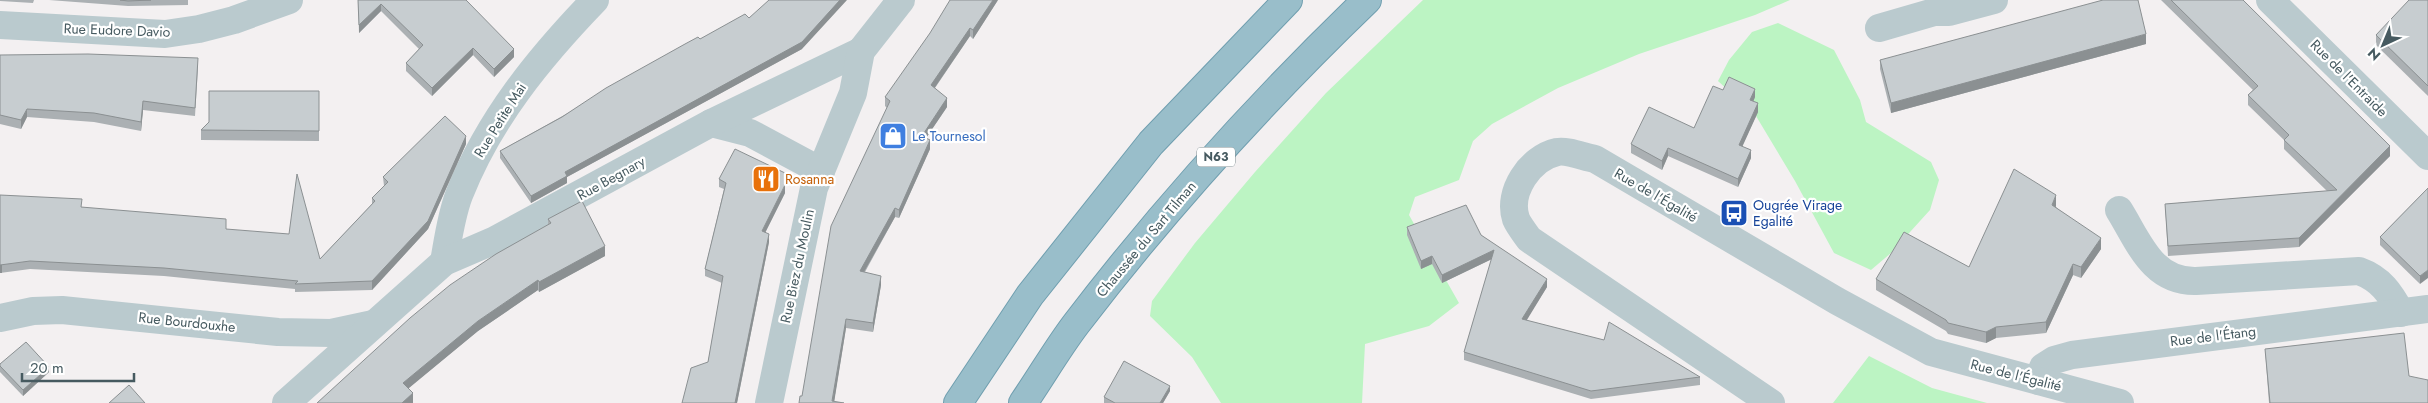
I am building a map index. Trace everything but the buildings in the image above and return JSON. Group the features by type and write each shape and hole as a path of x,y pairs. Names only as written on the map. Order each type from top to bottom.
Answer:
{"highway":[{"path":"958,403 1030,295 1151,143 1288,0"},
{"name":"Chaussée du Sart Tilman","path":"1023,403 1076,325 1186,190 1304,60 1367,0"}],"street":[{"name":"Rue Eudore Davio","path":"0,24 165,34 199,29 234,20 289,0"},
{"name":"Rue Petite Mai","path":"444,262 458,197 484,141 513,94 542,57 595,0"},
{"name":"Rue Biez du Moulin","path":"769,403 807,214 814,188 853,93 861,51 902,0"},
{"path":"1879,28 1934,12 1949,12 1994,0"},
{"name":"Rue de l'Entraide","path":"2270,0 2428,156"},
{"name":"Rue Begnary","path":"286,403 444,262 502,236 711,123 861,51"},
{"path":"711,123 750,133 821,171"},
{"name":"Rue de l'Égalité","path":"1771,403 1529,239 1516,219 1515,196 1524,176 1540,159 1558,152 1595,159 1837,301 1931,352 2120,403"},
{"path":"2120,210 2149,258 2165,274 2174,279 2196,281 2359,271 2379,281 2387,289 2401,314"},
{"name":"Rue de l'Étang","path":"2039,381 2043,367 2054,360 2072,355 2428,309"},
{"name":"Rue Bourdouxhe","path":"0,318 33,311 62,310 278,332 331,333 373,324"}],"green space":[{"path":"1423,0 1790,0 1755,15 1639,54 1558,88 1492,124 1473,141 1459,180 1415,197 1409,215 1459,303 1429,326 1365,344 1362,403 1221,403 1192,357 1150,316 1152,301 1195,243 1255,172 1326,93"},
{"path":"1778,23 1834,50 1860,100 1866,122 1931,162 1939,180 1930,210 1891,253 1871,270 1834,253 1795,181 1756,116 1718,81 1729,60 1752,32"},
{"path":"1869,356 1932,388 1987,403 1833,403"}],"place":[{"name":"Le Tournesol","path":"893,136"},
{"name":"Rosanna","path":"766,179"},
{"name":"Ougrée Virage Egalité","path":"1734,213"}]}
